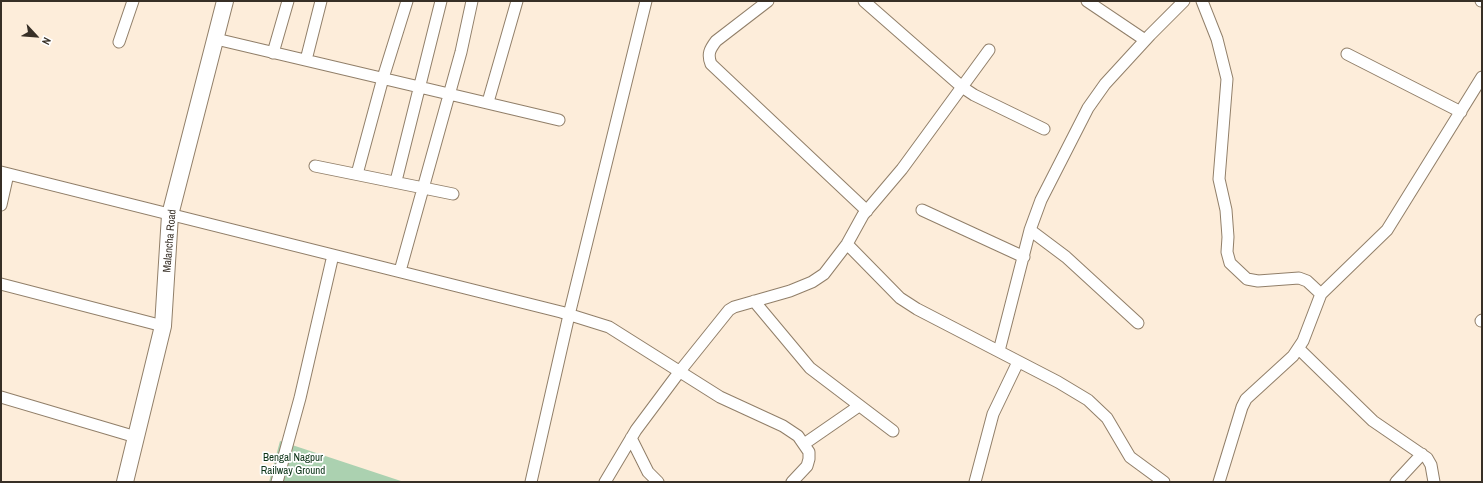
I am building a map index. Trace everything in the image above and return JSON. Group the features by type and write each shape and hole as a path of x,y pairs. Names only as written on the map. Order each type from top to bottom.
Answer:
{"main road":[{"name":"Malancha Road","path":"125,482 163,326 170,215 225,1"}],"street":[{"path":"119,42 133,1"},
{"path":"274,53 288,1"},
{"path":"306,60 321,1"},
{"path":"357,174 383,78 407,1"},
{"path":"396,181 441,1"},
{"path":"400,272 450,94 472,1"},
{"path":"488,102 517,1"},
{"path":"531,482 569,315 646,1"},
{"path":"768,1 716,41 708,56 711,64 867,211"},
{"path":"864,1 974,95 1044,129"},
{"path":"1087,1 1145,40"},
{"path":"999,351 1030,230 1041,200 1088,108 1105,84 1145,40 1184,1"},
{"path":"1202,1 1217,39 1227,79 1219,179 1226,210 1228,237 1227,252 1230,263 1247,279 1258,281 1299,278 1307,281 1321,294"},
{"path":"216,39 488,102 559,120"},
{"path":"605,482 631,438 680,371 729,310 734,307 790,291 812,282 824,274 847,244 867,211 902,169 989,50"},
{"path":"1347,54 1461,112"},
{"path":"1219,482 1239,414 1246,399 1299,349 1321,294 1387,230 1461,112 1479,92 1482,77"},
{"path":"315,166 396,181 453,194"},
{"path":"1,205 5,173 569,315 609,328 720,396 783,426 798,436 809,452 810,459 807,466 792,482"},
{"path":"922,210 1024,257"},
{"path":"1030,230 1066,257 1138,323"},
{"path":"847,244 900,298 917,309 1058,382 1096,407 1107,418 1130,457 1164,482"},
{"path":"277,482 300,398 333,255"},
{"path":"1,284 163,326"},
{"path":"754,301 810,368 893,431"},
{"path":"1299,349 1373,421 1427,458 1431,465 1434,482"},
{"path":"975,482 993,414 1018,362"},
{"path":"1,397 136,437"},
{"path":"804,444 859,406"},
{"path":"631,438 648,472 658,482"},
{"path":"1396,482 1422,454"}],"green space":[{"name":"Bengal Nagpur Railway Ground","path":"280,441 404,482 269,482"}]}
